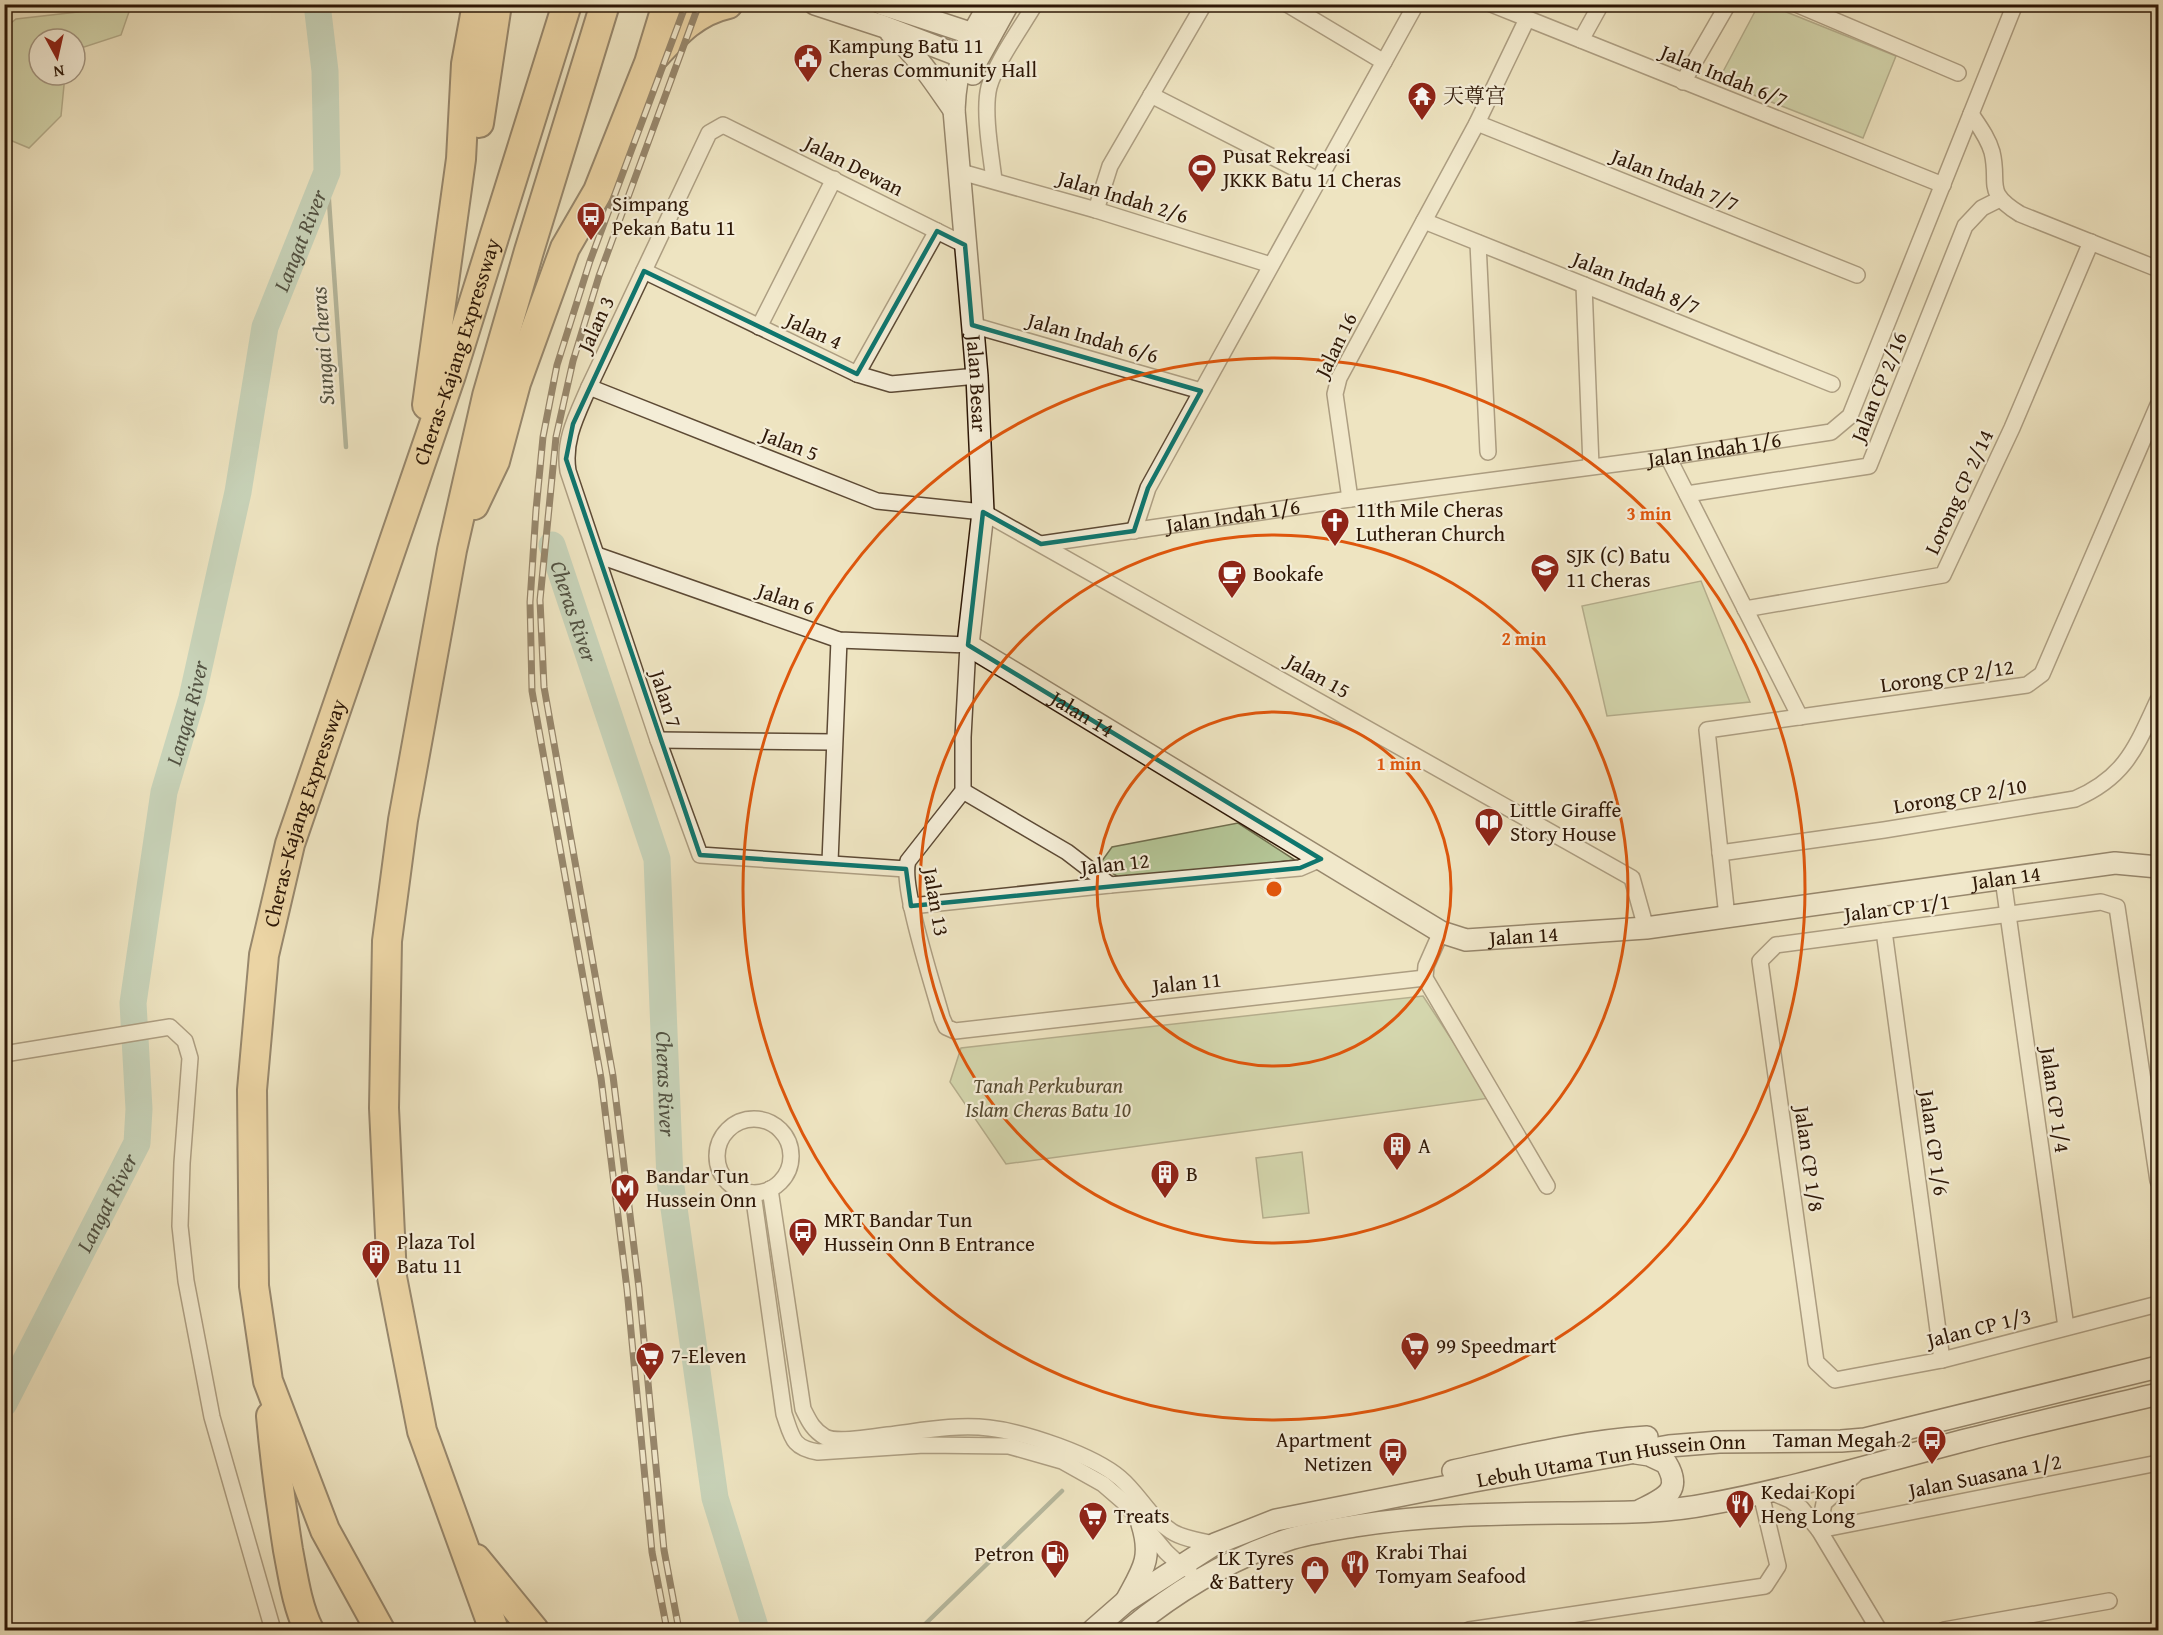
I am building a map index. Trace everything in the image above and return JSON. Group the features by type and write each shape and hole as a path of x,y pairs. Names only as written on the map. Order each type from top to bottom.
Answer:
{"highway":[{"path":"418,473 461,159 466,64 477,4"},
{"path":"446,274 477,133 497,4"},
{"name":"Cheras–Kajang Expressway","path":"380,1630 326,1530 268,1381 254,1286 252,1090 264,955 290,844 451,375 567,4"},
{"name":"Cheras–Kajang Expressway","path":"494,1630 422,1431 392,1277 384,1108 387,941 403,820 452,550 487,396 605,4"},
{"path":"452,550 495,462 516,383 565,248 598,191 649,63 667,4"},
{"path":"649,63 678,31 701,13 728,4"},
{"path":"268,1381 277,1479 292,1573 303,1620 309,1630"},
{"path":"460,1539 534,1630"}],"main road":[{"path":"815,4 882,12 980,36"},
{"path":"882,12 894,4"},
{"path":"882,12 969,59 980,36 990,4"},
{"path":"980,36 1008,4"},
{"path":"882,12 927,71 955,116"},
{"name":"Jalan Besar","path":"968,645 983,512 977,376 955,116 955,87 969,59"},
{"name":"Jalan 14","path":"968,645 1441,932 1455,938 1473,940 1647,927 2115,863 2158,867"},
{"name":"Lebuh Utama Tun Hussein Onn","path":"1093,1630 1125,1602 1215,1544 1276,1520 1669,1446 1719,1442 1841,1441 1892,1434 2154,1366"},
{"path":"2133,1400 2158,1388"},
{"name":"Lebuh Utama Tun Hussein Onn","path":"1129,1630 1168,1601 1251,1553 1319,1532 1375,1523 1464,1515 1666,1511 1766,1493 1971,1438 2158,1394"},
{"path":"1433,1489 1451,1471 1542,1451 1613,1439 1793,1429 1841,1441"},
{"path":"1630,1452 1649,1455 1666,1462 1674,1480 1672,1490 1662,1500 1638,1512"},
{"path":"1125,1602 1147,1557 1148,1542 1142,1524"}],"street":[{"path":"994,180 988,112 989,87 1035,4"},
{"path":"1096,210 1110,166 1204,4"},
{"path":"1287,4 1384,62"},
{"name":"Jalan Indah 1/6","path":"1134,531 1148,488 1416,4"},
{"name":"Jalan Indah 6/7","path":"1491,4 1942,185"},
{"path":"1581,40 1601,4"},
{"path":"1683,82 1728,4"},
{"path":"1796,4 1958,73"},
{"name":"Jalan Indah 1/6","path":"1041,544 1350,499 1668,457 1831,432 1850,416 2015,4"},
{"name":"Jalan 16","path":"1350,499 1335,394 1339,378 1477,123 1527,19"},
{"path":"1151,95 1318,180"},
{"path":"1971,114 1987,137 1992,154 1994,184 2000,199 2020,214 2158,270"},
{"name":"Jalan Indah 7/7","path":"1477,123 1857,275"},
{"name":"Jalan Dewan","path":"723,125 965,246"},
{"name":"Jalan 3","path":"597,555 568,471 567,445 573,424 709,133 723,125"},
{"name":"Jalan Indah 2/6","path":"961,172 1096,210 1271,265"},
{"path":"759,327 834,179"},
{"name":"Jalan CP 2/16","path":"1687,494 1869,466 1965,226 1982,208 2000,199"},
{"name":"Jalan Indah 8/7","path":"1424,221 1832,384"},
{"path":"857,374 937,231"},
{"name":"Lorong CP 2/14","path":"1745,609 1943,575 2012,428 2091,242"},
{"path":"1478,243 1488,452"},
{"name":"Jalan 4","path":"644,271 857,374 891,384 977,376"},
{"path":"1584,285 1591,466"},
{"name":"Jalan Indah 6/6","path":"972,326 1202,391"},
{"name":"Jalan 5","path":"589,387 877,501 983,512"},
{"name":"Lorong CP 2/12","path":"1720,853 1707,730 2027,685 2042,674 2158,405"},
{"path":"1668,457 1800,717"},
{"name":"Jalan 15","path":"983,512 1632,878 1647,927"},
{"name":"Jalan 6","path":"597,555 839,640 968,645"},
{"name":"Jalan 7","path":"597,555 658,740 700,855 830,862"},
{"path":"839,640 833,742 830,862 906,869"},
{"path":"968,645 963,737 963,791 1067,852 1110,885"},
{"name":"Lorong CP 2/10","path":"1720,853 1884,830 2075,799 2096,790 2114,776 2134,752 2158,700"},
{"path":"658,740 833,742"},
{"name":"Jalan 13","path":"955,1031 946,1027 942,1018 911,906 906,869 908,861 963,791"},
{"path":"1720,853 1727,917"},
{"name":"Jalan 12","path":"911,906 1300,868 1321,859"},
{"name":"Jalan CP 1/4","path":"2002,879 2066,1327"},
{"name":"Jalan CP 1/1","path":"1760,961 1776,945 2101,902 2117,907 2158,1181"},
{"name":"Jalan CP 1/6","path":"1884,931 1942,1360"},
{"path":"1441,932 1426,966 1425,978 1547,1186"},
{"name":"Jalan CP 1/8","path":"1760,961 1816,1362"},
{"name":"Jalan 11","path":"955,1031 1425,978"},
{"path":"4,1054 170,1027 185,1041 190,1058 180,1226 186,1281 212,1417 273,1630"},
{"path":"752,1119 770,1123 784,1134 790,1145 791,1156 784,1178 770,1189 753,1193 740,1191 729,1184 721,1174 717,1162 717,1150 721,1138 729,1128 752,1119"},
{"path":"770,1189 803,1409 812,1427 827,1438 857,1439 963,1428 988,1428 1013,1432 1078,1455 1103,1467 1134,1491 1155,1519 1172,1532 1215,1544"},
{"path":"753,1193 784,1414 792,1439 804,1450 818,1452 924,1445 1009,1446 1062,1461 1103,1484 1125,1503 1166,1552 1181,1566 1198,1572 1215,1572"},
{"name":"Jalan CP 1/3","path":"1816,1362 1835,1380 1942,1360 2158,1304"},
{"name":"Jalan Suasana 1/2","path":"1819,1530 2158,1463"},
{"path":"1819,1530 1824,1503 1865,1466"},
{"path":"1469,1630 1765,1586 1778,1566 1766,1493 1785,1497 1801,1508 1819,1530 1879,1630"},
{"path":"1944,1630 2109,1601"}],"highlighted area":[{"path":"937,231 965,245 972,325 1201,391 1148,488 1134,531 1041,544 983,512 968,645 1321,859 1300,868 911,906 906,869 700,855 566,459 573,424 644,271 857,374"}],"green space":[{"path":"1759,4 1769,5 1896,56 1863,138 1718,81"},
{"path":"131,6 121,35 87,46 87,27 27,27 27,87 64,87 61,116 29,148 5,138 5,28 16,19"},
{"path":"1701,581 1750,702 1607,716 1582,606"},
{"path":"1238,823 1295,860 1125,881 1099,865 1112,847"},
{"name":"Tanah Perkuburan Islam Cheras Batu 10","path":"1423,996 1490,1098 1006,1164 950,1082 961,1048"},
{"path":"1302,1152 1309,1213 1263,1218 1256,1158"}],"waterway":[{"name":"Langat River","path":"4,1403 137,1143 139,1109 133,1003 164,792 192,698 238,492 265,327 327,172 325,71 317,4"},
{"name":"Sungai Cheras","path":"327,172 346,447"},
{"name":"Cheras River","path":"552,545 657,859 670,1180 715,1498 756,1630"},
{"path":"919,1630 1062,1491"}],"railway":[{"path":"667,1630 652,1552 627,1289 601,1078 532,691 530,602 543,437 557,365 590,261 686,4"},
{"path":"679,1630 664,1550 639,1288 613,1076 544,687 540,600 556,437 573,361 599,276 699,4"}],"place":[{"name":"Kampung Batu 11 Cheras Community Hall","path":"808,84"},
{"name":"天尊宫","path":"1422,122"},
{"name":"Pusat Rekreasi JKKK Batu 11 Cheras","path":"1202,194"},
{"name":"Simpang Pekan Batu 11","path":"591,242"},
{"name":"11th Mile Cheras Lutheran Church","path":"1335,548"},
{"name":"SJK (C) Batu 11 Cheras","path":"1545,594"},
{"name":"Bookafe","path":"1232,600"},
{"name":"Little Giraffe Story House","path":"1489,848"},
{"name":"A","path":"1397,1172"},
{"name":"B","path":"1165,1200"},
{"name":"Bandar Tun Hussein Onn","path":"625,1214"},
{"name":"MRT Bandar Tun Hussein Onn B Entrance","path":"803,1258"},
{"name":"Plaza Tol Batu 11","path":"376,1280"},
{"name":"99 Speedmart","path":"1415,1372"},
{"name":"7-Eleven","path":"650,1382"},
{"name":"Taman Megah 2","path":"1932,1466"},
{"name":"Apartment Netizen","path":"1393,1478"},
{"name":"Kedai Kopi Heng Long","path":"1740,1530"},
{"name":"Treats","path":"1093,1542"},
{"name":"Petron","path":"1055,1580"},
{"name":"Krabi Thai Tomyam Seafood","path":"1355,1590"},
{"name":"LK Tyres & Battery","path":"1315,1596"}]}
